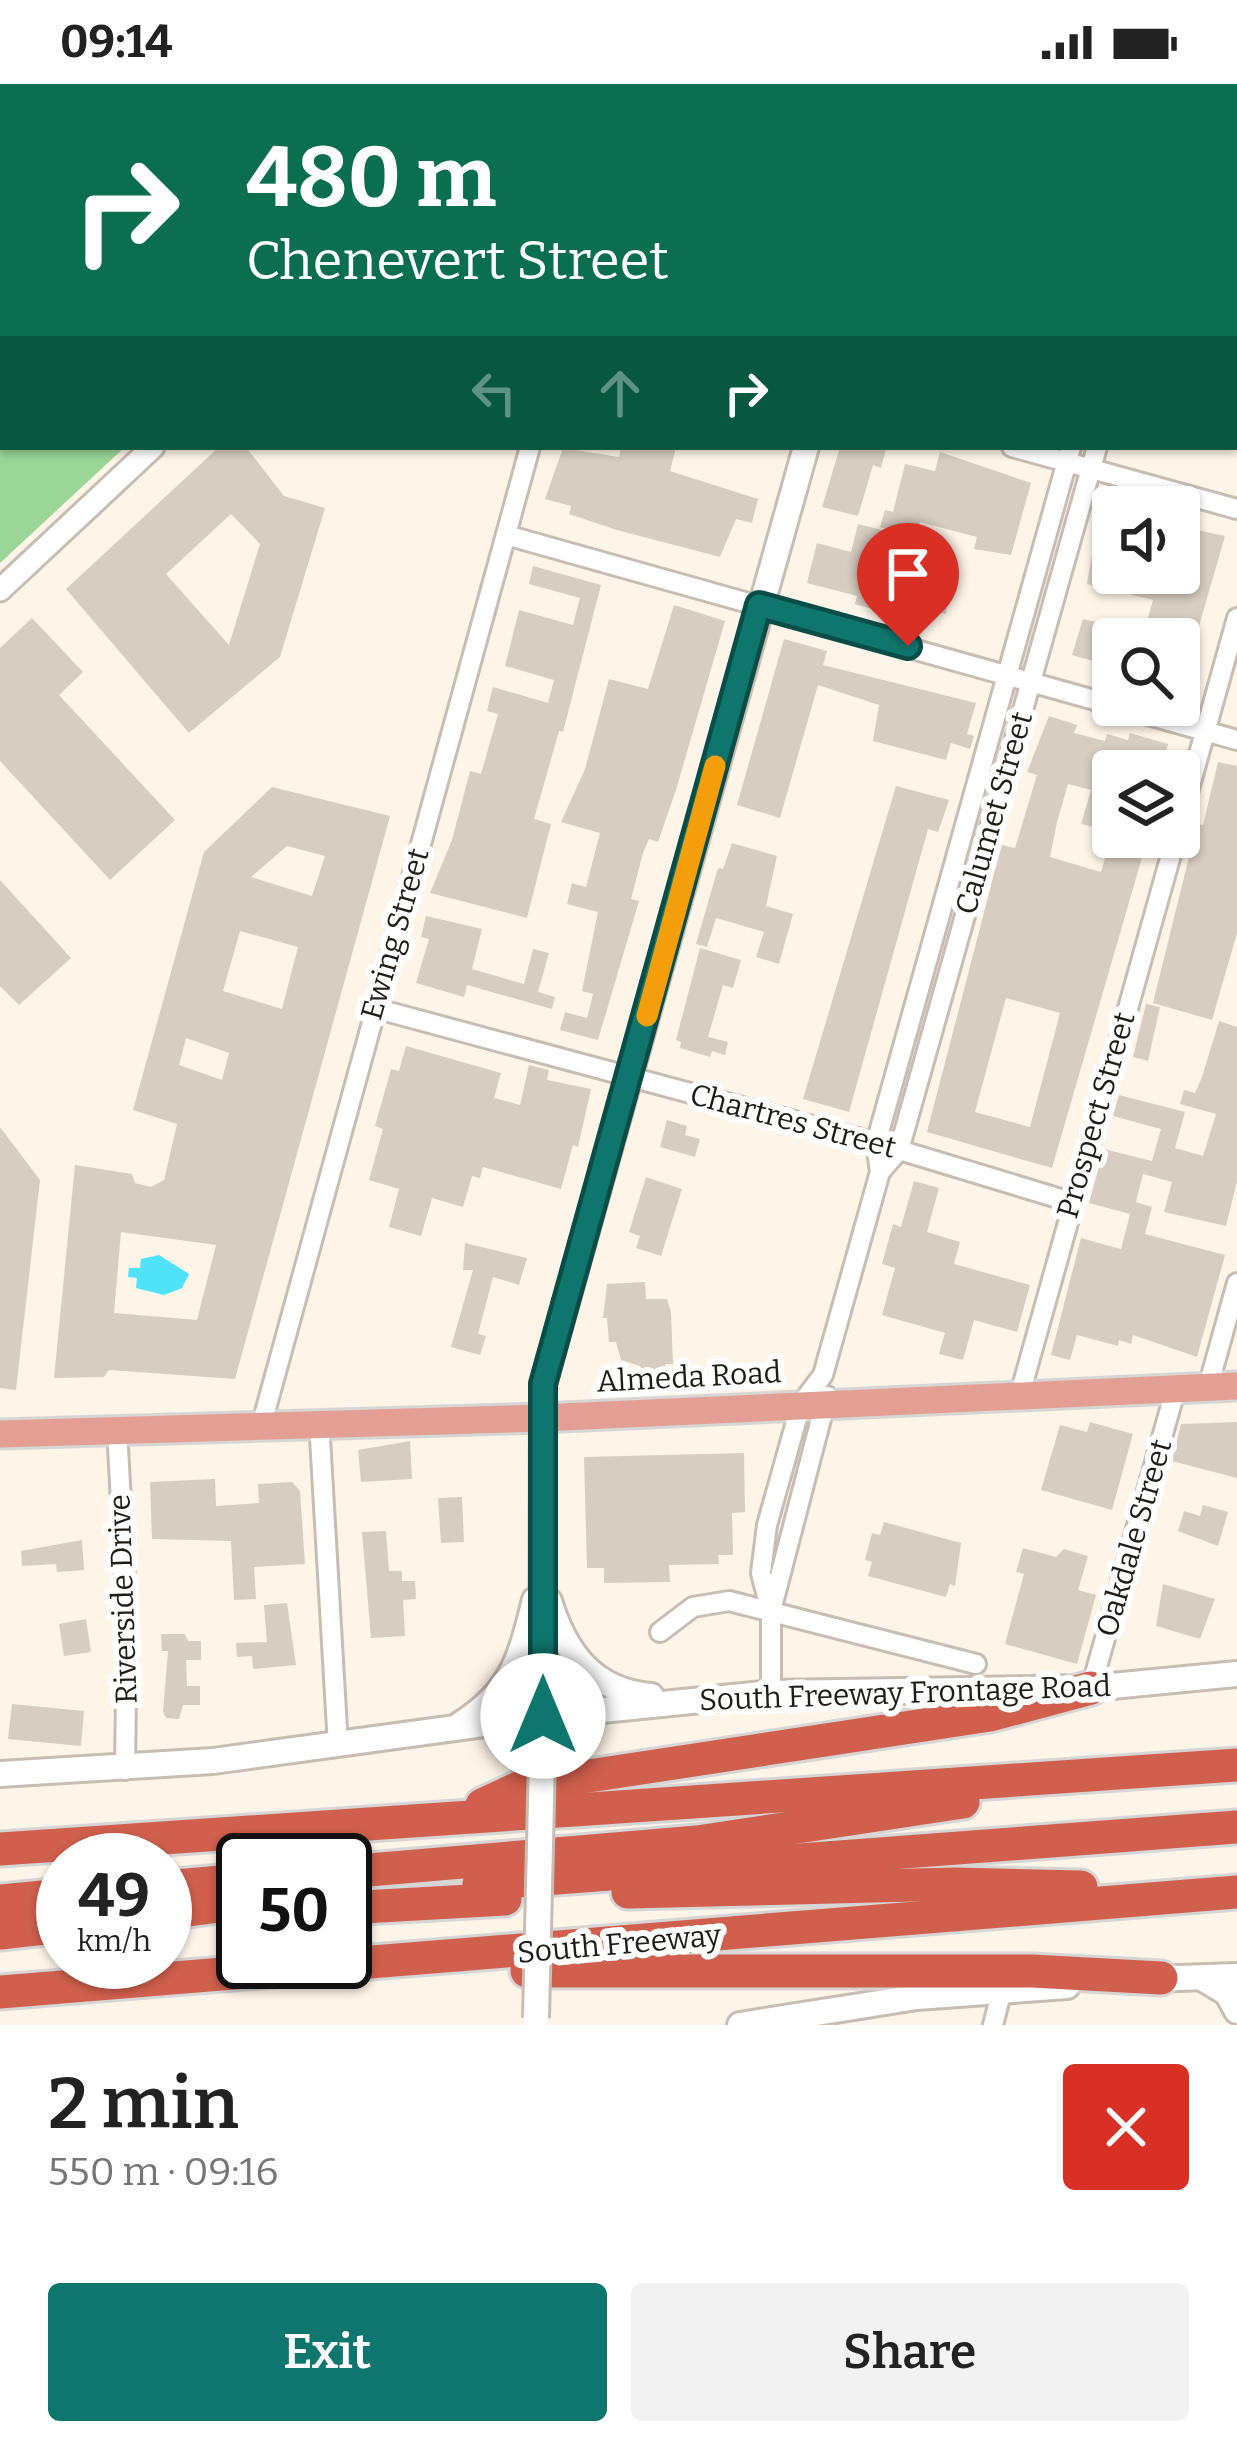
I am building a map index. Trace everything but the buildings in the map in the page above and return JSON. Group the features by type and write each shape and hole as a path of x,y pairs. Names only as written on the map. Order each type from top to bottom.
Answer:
{"highway":[{"path":"466,1813 523,1786 990,1715 1091,1688"},
{"path":"0,1849 466,1813 1237,1766"},
{"path":"372,1870 698,1842 1237,1766"},
{"path":"372,1892 1237,1827"},
{"path":"372,1906 627,1892 956,1884 1237,1891"},
{"name":"South Freeway","path":"372,1965 1237,1891"},
{"path":"0,1901 36,1898"},
{"path":"0,1933 36,1929"},
{"path":"372,1967 741,1975 1032,1971 1162,1978"},
{"name":"South Freeway","path":"0,1996 216,1976"}],"main road":[{"path":"536,2022 543,1716 543,1384 805,450"},
{"name":"Almeda Road","path":"0,1434 541,1418 817,1394 1019,1394 1237,1386"},
{"path":"543,1574 570,1652 593,1676 635,1695 695,1700"},
{"path":"453,1729 501,1694 515,1669 543,1574"},
{"name":"South Freeway Frontage Road","path":"0,1774 125,1770 543,1716 772,1693 1091,1688 1237,1674"},
{"path":"756,2024 917,1997 1237,1976"},
{"path":"1200,1977 1227,1994 1237,2011"}],"street":[{"path":"0,590 150,450"},
{"name":"Ewing Street","path":"262,1423 529,450"},
{"path":"1033,450 1069,455 1091,469 1237,509"},
{"name":"Calumet Street","path":"880,1172 899,1150 1096,450"},
{"name":"Calumet Street","path":"817,1394 880,1172 876,1143 1069,455"},
{"path":"506,535 1237,740"},
{"path":"1200,752 1237,618"},
{"name":"Prospect Street","path":"1019,1394 1170,858"},
{"name":"Chartres Street","path":"374,1008 876,1143 1071,1202"},
{"path":"1208,1387 1237,1283"},
{"name":"Oakdale Street","path":"1091,1688 1176,1388"},
{"path":"771,1612 761,1573 767,1525 817,1394"},
{"path":"772,1693 771,1612 817,1394"},
{"path":"319,1421 338,1746"},
{"name":"Riverside Drive","path":"117,1428 127,1616 125,1770"},
{"path":"660,1632 693,1607 710,1602 771,1612 976,1664"},
{"path":"993,2025 1002,1990"}],"green space":[{"path":"0,450 122,450 0,563"}],"water":[{"path":"159,1255 189,1274 182,1288 164,1295 136,1288 137,1278 128,1277 129,1268 140,1268 141,1259"}],"slow traffic":[{"path":"647,1016 715,766"}],"route":[{"path":"543,1716 543,1384 759,605 908,646"}]}
